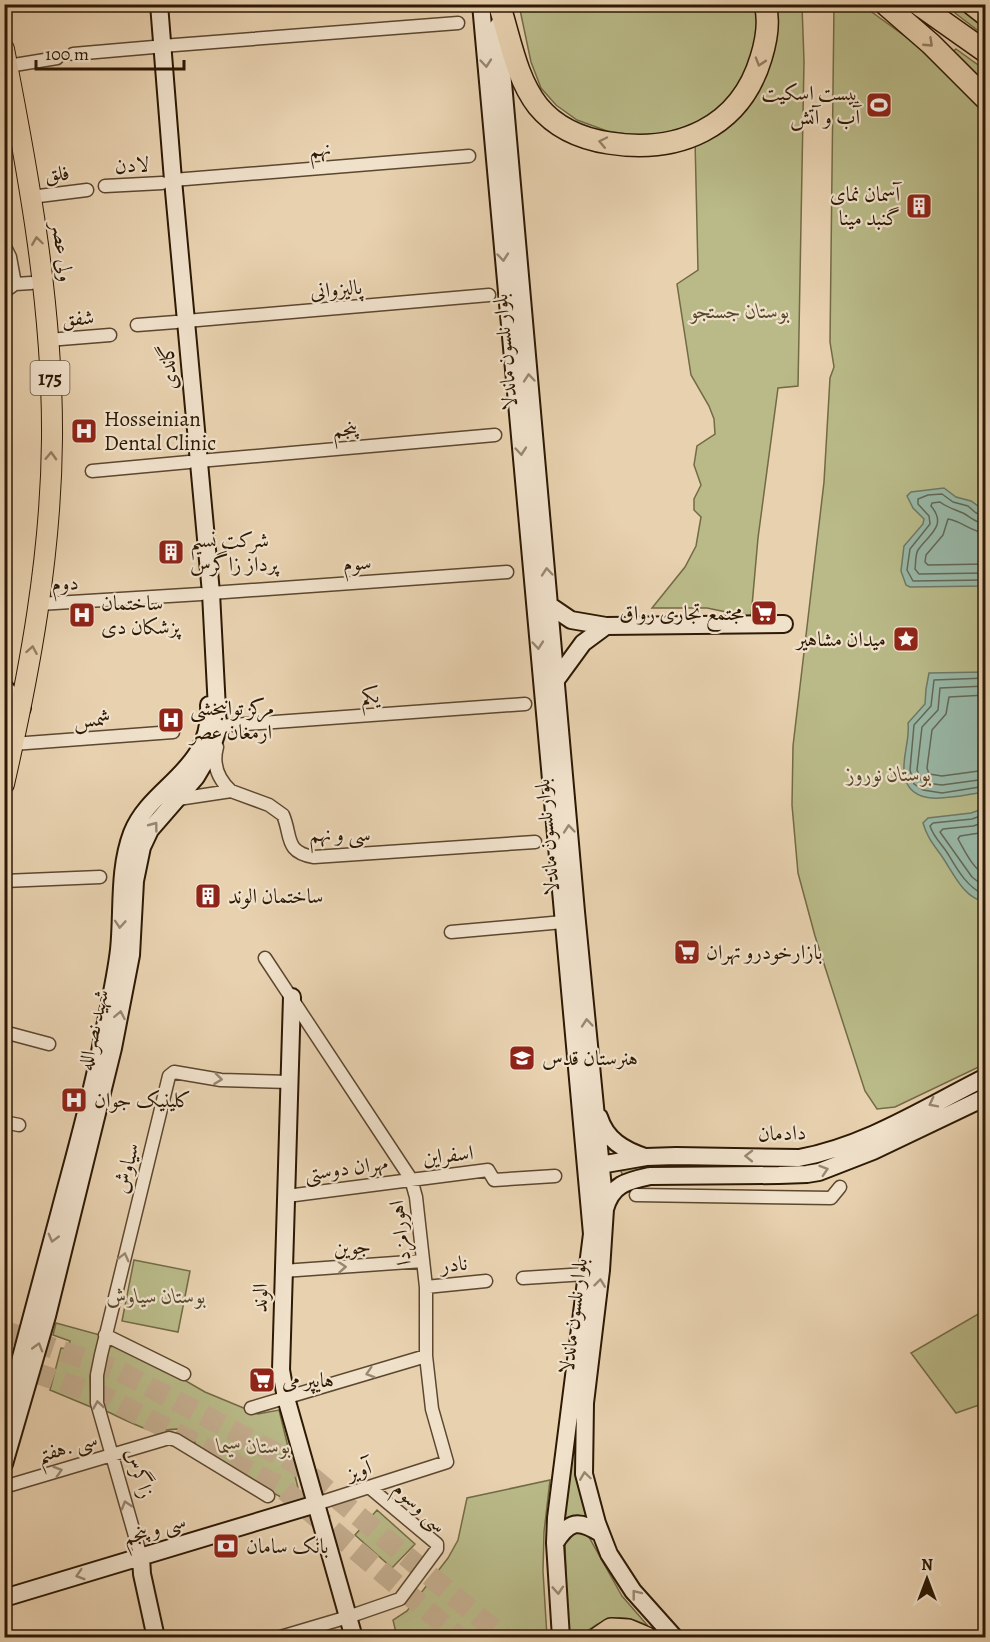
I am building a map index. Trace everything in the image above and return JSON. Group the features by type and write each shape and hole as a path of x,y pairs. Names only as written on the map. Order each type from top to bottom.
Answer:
{"highway":[{"path":"498,4 518,65 538,106 554,121 575,135 631,147 666,144 689,138 709,128 741,100 756,74 764,48 767,26 765,4"},
{"path":"885,4 931,44 986,99"},
{"path":"918,4 986,52"},
{"path":"972,4 986,15"},
{"path":"598,1638 611,1629 628,1630 647,1638"}],"main road":[{"name":"گاندی","path":"151,4 158,46"},
{"name":"گاندی","path":"159,4 158,46 167,181 206,594 210,708 215,728"},
{"name":"بلوار نلسون ماندلا","path":"481,4 592,1234 586,1274 575,1434 557,1508 555,1543 561,1638"},
{"name":"بلوار نلسون ماندلا","path":"498,4 549,605 594,1103 606,1209 602,1260 578,1398"},
{"name":"ولی عصر","path":"4,784 22,708 39,604 49,514 51,472 48,340 30,283 31,197 6,57"},
{"path":"549,605 571,620 606,626 783,624"},
{"path":"556,680 583,643 606,626"},
{"path":"4,687 22,708"},
{"name":"شهید نصرالله","path":"4,1464 47,1316 113,1048 131,955 135,881 139,856 150,830 200,771 215,728"},
{"name":"شهید نصرالله","path":"4,1421 76,1153 99,1055 118,951 123,878 133,832 141,816 185,771 215,728"},
{"name":"الوند","path":"292,997 280,1356 286,1398 354,1638"},
{"name":"دادمان","path":"606,1209 614,1190 627,1182 641,1178 807,1174 848,1152 866,1137 986,1077"},
{"name":"دادمان","path":"600,1165 646,1157 701,1155 799,1158 819,1154 873,1151 986,1097"},
{"path":"594,1103 601,1123 610,1137 631,1152 646,1157"},
{"path":"592,1234 595,1188 600,1165"},
{"name":"بلوار نلسون ماندلا","path":"575,1434 600,1533 620,1573 675,1638"},
{"name":"سی و پنجم","path":"4,1598 115,1564 141,1561 318,1508"},
{"path":"555,1543 565,1528 572,1524 586,1525 600,1533"},
{"name":"زاگرس","path":"141,1561 156,1638"},
{"path":"115,1564 132,1574 150,1614"}],"street":[{"path":"73,54 458,23"},
{"path":"6,57 57,58"},
{"name":"نهم","path":"167,181 470,156"},
{"name":"لادن","path":"105,186 167,181"},
{"name":"فلق","path":"31,197 87,190"},
{"path":"4,245 10,257 30,283 4,292"},
{"name":"پالیزوانی","path":"137,325 489,296"},
{"name":"شفق","path":"48,340 110,335"},
{"name":"پنجم","path":"92,471 495,435"},
{"name":"سوم","path":"206,594 507,572"},
{"name":"دوم","path":"39,604 206,594"},
{"name":"یکم","path":"215,728 525,704"},
{"path":"215,728 219,740 215,754 215,766 219,778 231,791"},
{"name":"شمس","path":"13,744 172,732"},
{"name":"سی و نهم","path":"178,799 212,792 231,791 269,805 281,812 285,819 292,847 298,853 321,857 535,842"},
{"path":"4,881 100,877"},
{"path":"451,932 563,922"},
{"path":"265,958 292,997"},
{"name":"اهورامزدا","path":"292,997 411,1179 416,1197 426,1287 426,1356 432,1409 447,1462"},
{"path":"4,1032 49,1044"},
{"name":"سیاوش","path":"101,1355 169,1074 174,1072 221,1080 289,1082"},
{"path":"4,1122 19,1125"},
{"name":"اسفراین","path":"411,1179 488,1170 494,1180 555,1176"},
{"name":"مهران دوستی","path":"287,1196 411,1179"},
{"path":"636,1196 831,1198 840,1187"},
{"name":"جوین","path":"284,1271 423,1261"},
{"path":"523,1278 586,1274"},
{"name":"نادر","path":"426,1287 486,1281"},
{"path":"105,1335 184,1374"},
{"name":"زاگرس","path":"101,1355 96,1383 97,1403 141,1561"},
{"path":"251,1408 426,1356"},
{"name":"سی .هفتم","path":"4,1487 169,1438 176,1440 268,1496"},
{"name":"آویز","path":"318,1508 369,1487 447,1462"},
{"name":"سی وسوم","path":"348,1617 400,1599 438,1546 369,1487"},
{"path":"277,1638 348,1617"}],"green space":[{"path":"519,5 757,5 759,30 750,71 717,114 669,133 640,136 607,131 577,120 556,105 541,88 531,62"},
{"name":"بوستان جستجو","path":"770,5 802,5 804,61 798,386 778,388 758,538 751,617 707,608 652,608 685,567 696,546 701,517 694,510 694,499 701,485 694,465 697,446 715,434 714,419 709,406 691,375 677,284 698,270 695,140 738,110"},
{"name":"بوستان نوروز","path":"834,5 862,5 946,66 986,107 985,1064 895,1107 877,1109 865,1091 815,936 798,873 792,805 793,746 824,482 830,378 834,367 830,342"},
{"path":"956,5 985,24 985,36 955,13"},
{"path":"956,49 985,70 985,87 949,55"},
{"path":"821,1160 823,1163 794,1169 623,1178 620,1167 636,1165 793,1165"},
{"name":"بوستان سیاوش","path":"134,1260 190,1271 178,1332 122,1321"},
{"path":"985,1310 985,1403 956,1413 911,1353"},
{"path":"56,1323 100,1335 90,1377 91,1407 50,1390 61,1348 68,1349 70,1341 53,1335"},
{"name":"بوستان سیما","path":"115,1346 205,1392 258,1414 279,1410 300,1496 288,1501 246,1478 196,1447 192,1436 187,1431 150,1430 106,1411 102,1382 109,1347"},
{"path":"576,1441 579,1443 582,1499 587,1512 586,1517 572,1518 562,1526 573,1445"},
{"path":"550,1480 544,1532 543,1571 547,1637 397,1637 393,1620 407,1611 448,1558 458,1540 467,1498"},
{"path":"377,1510 415,1544 392,1568 355,1535"},
{"path":"570,1530 585,1530 622,1596 648,1626 629,1619 612,1618 596,1625 580,1637 570,1637 567,1617 565,1540"}],"water":[{"path":"944,488 956,497 971,501 985,511 985,586 910,587 906,585 901,571 904,546 923,524 924,519 913,508 907,496 911,492"},
{"path":"985,672 985,792 936,798 924,797 914,792 907,783 904,770 908,723 925,704 929,673"},
{"path":"986,808 985,902 977,900 959,883 930,840 923,823 928,818 971,813"}],"tunnel":[{"path":"4,1331 119,1371 295,1463 504,1638"},
{"path":"4,1362 103,1396 281,1487 460,1638"}],"place":[{"name":"پیست اسکیت آب و آتش","path":"879,105"},
{"name":"آسمان نمای گنبد مینا","path":"919,206"},
{"name":"Hosseinian Dental Clinic","path":"84,431"},
{"name":"شرکت نسیم پرداز زاگرس","path":"171,552"},
{"name":"مجتمع تجاری رواق","path":"764,613"},
{"name":"ساختمان پزشکان دی","path":"82,615"},
{"name":"میدان مشاهیر","path":"906,639"},
{"name":"مرکز توانبخشی ارمغان عصر","path":"171,720"},
{"name":"ساختمان الوند","path":"208,896"},
{"name":"بازارخودرو تهران","path":"687,952"},
{"name":"هنرستان قدس","path":"522,1058"},
{"name":"کلینیک جوان","path":"74,1100"},
{"name":"هایپر می","path":"262,1380"},
{"name":"بانک سامان","path":"226,1546"}]}
